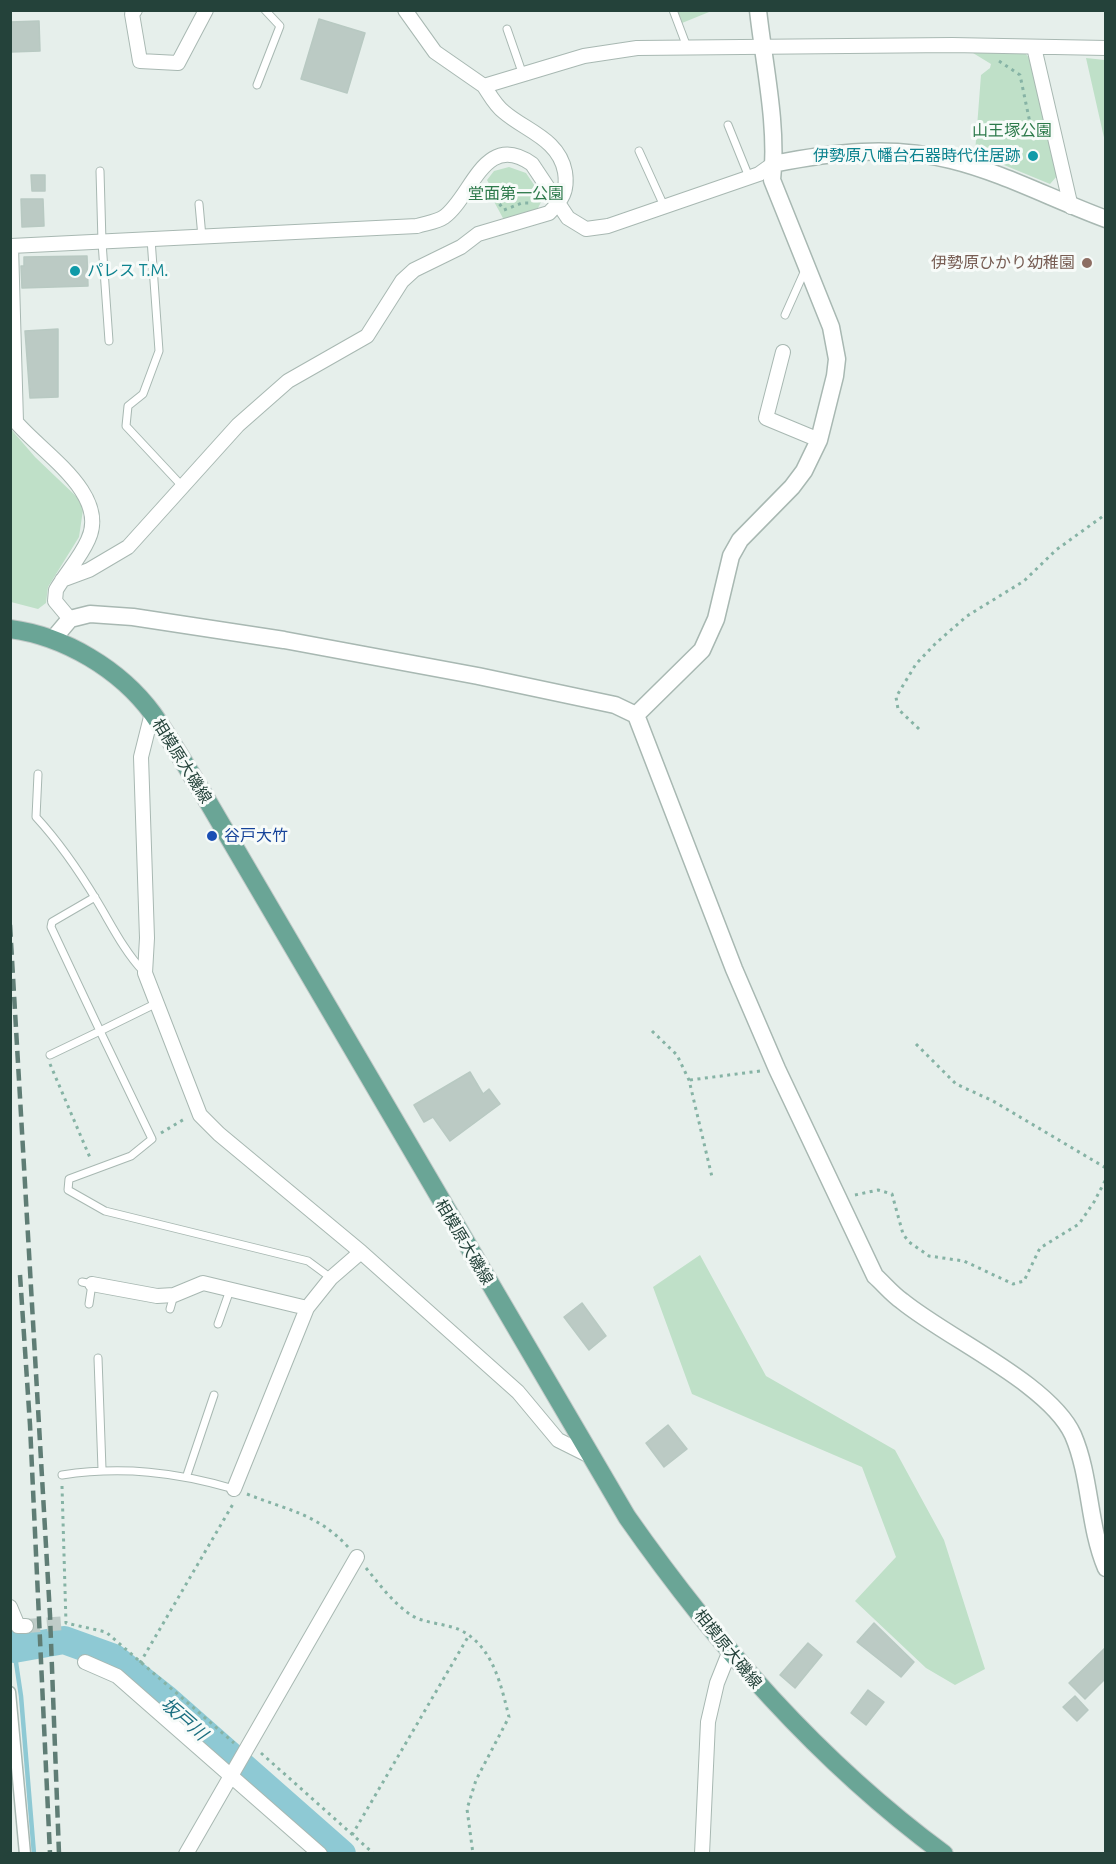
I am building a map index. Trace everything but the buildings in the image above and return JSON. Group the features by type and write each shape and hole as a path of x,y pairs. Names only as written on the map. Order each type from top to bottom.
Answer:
{"main road":[{"name":"相模原大磯線","path":"10,629 36,632 54,639 106,669 136,695 152,713 204,795 590,1456 657,1559 729,1653 764,1693 848,1775 944,1854"}],"street":[{"path":"135,10 132,14 140,61 178,63 206,10"},
{"path":"62,580 89,570 128,547 148,528 238,425 288,381 367,336 377,325 402,281 414,270 461,247 478,234 549,213 565,193 563,164 555,150 545,139 504,112 484,86 435,52 405,10"},
{"path":"636,715 702,650 716,618 724,578 740,540 792,487 813,455 819,440 837,359 831,327 772,180 773,164 758,10"},
{"path":"1034,47 1071,207"},
{"path":"484,86 584,56 637,48 1106,48"},
{"path":"70,619 55,601 56,590 90,537 93,518 90,501 70,476 32,442 16,422 11,246 417,226 446,216 480,171 497,156 506,155 525,158 532,164 568,218 586,230 608,226 749,177 773,164 858,150 928,155 973,167 1106,219"},
{"path":"783,352 774,365 766,418 819,440"},
{"path":"54,639 70,619 90,614 132,616 296,642 478,676 615,705 636,715 734,969 777,1069 875,1276 902,1301 1036,1391 1059,1412 1072,1433 1082,1459 1090,1515 1106,1568"},
{"path":"152,713 141,757 147,938 145,973 199,1110 219,1134 361,1252 518,1392 558,1440 590,1456"},
{"path":"237,1490 307,1308 331,1278 361,1252"},
{"path":"87,1283 157,1296 174,1295 203,1283 307,1308"},
{"path":"186,1854 357,1557"},
{"path":"10,1607 18,1626 26,1626"},
{"path":"702,1854 708,1722 717,1683 729,1653"},
{"path":"85,1662 117,1676 320,1854"},
{"path":"10,1692 25,1854"}],"lane":[{"path":"257,85 280,26 265,10"},
{"path":"673,10 688,49"},
{"path":"507,29 523,75"},
{"path":"728,125 749,177"},
{"path":"639,151 664,206"},
{"path":"100,171 109,341"},
{"path":"199,204 202,237"},
{"path":"151,239 159,351 142,394 128,406 126,426 183,486"},
{"path":"784,315 807,266"},
{"path":"38,774 36,817 52,835 95,897 132,959 145,973"},
{"path":"95,897 52,922 51,927 152,1139 131,1156 69,1179 68,1190 105,1211 308,1261 331,1278"},
{"path":"50,1055 158,1003"},
{"path":"87,1283 89,1304"},
{"path":"218,1324 230,1290"},
{"path":"170,1309 174,1295"},
{"path":"98,1358 102,1469"},
{"path":"187,1475 214,1395"},
{"path":"62,1475 102,1469 187,1475 237,1490"}],"path":[{"path":"997,58 1020,75 1030,123 1038,129"},
{"path":"486,186 504,210 522,203"},
{"path":"919,729 898,709 896,697 902,682 916,664 967,616 1024,581 1056,550 1106,514"},
{"path":"652,1030 677,1055 689,1080 712,1177"},
{"path":"916,1044 957,1084 993,1101 1106,1168"},
{"path":"50,1055 48,1058 94,1168"},
{"path":"689,1080 777,1069"},
{"path":"152,1139 199,1110"},
{"path":"839,1199 878,1190 886,1191 894,1198 903,1234 917,1248 937,1259 964,1261 1013,1284 1024,1281 1040,1248 1079,1224 1106,1179"},
{"path":"62,1475 66,1623 106,1632 236,1744"},
{"path":"140,1663 237,1490 309,1516 338,1536 391,1598 413,1616 460,1630 484,1648 500,1682 509,1717 476,1780 467,1809 473,1854"},
{"path":"352,1835 469,1636"},
{"path":"252,1752 259,1752 374,1854"}],"green space":[{"path":"678,10 714,10 682,23 678,11"},
{"name":"山王塚公園","path":"1024,52 1031,60 1058,175 1050,184 975,153 981,75 990,68 991,64 973,53"},
{"path":"1086,58 1105,60 1105,142"},
{"name":"堂面第一公園","path":"509,167 526,173 543,198 537,210 504,220 491,196 494,193 487,180 494,171"},
{"path":"10,428 35,457 79,499 83,510 79,537 48,587 46,603 38,609 11,602"},
{"path":"700,1255 766,1376 895,1450 944,1540 985,1669 955,1685 926,1668 855,1601 896,1557 862,1467 692,1394 653,1287"}],"waterway":[{"name":"坂戸川","path":"10,1640 14,1649 64,1640 114,1658 166,1699 342,1854"},
{"path":"14,1649 21,1696 34,1854"}],"tunnel":[{"path":"26,1626 66,1623"}],"railway":[{"path":"10,925 50,1615 59,1854"},
{"path":"20,1275 30,1425 50,1854"}],"place":[{"name":"伊勢原八幡台石器時代住居跡","path":"1033,156"},
{"name":"伊勢原ひかり幼稚園","path":"1087,263"},
{"name":"パレス T.M.","path":"75,271"},
{"name":"谷戸大竹","path":"212,836"}]}
